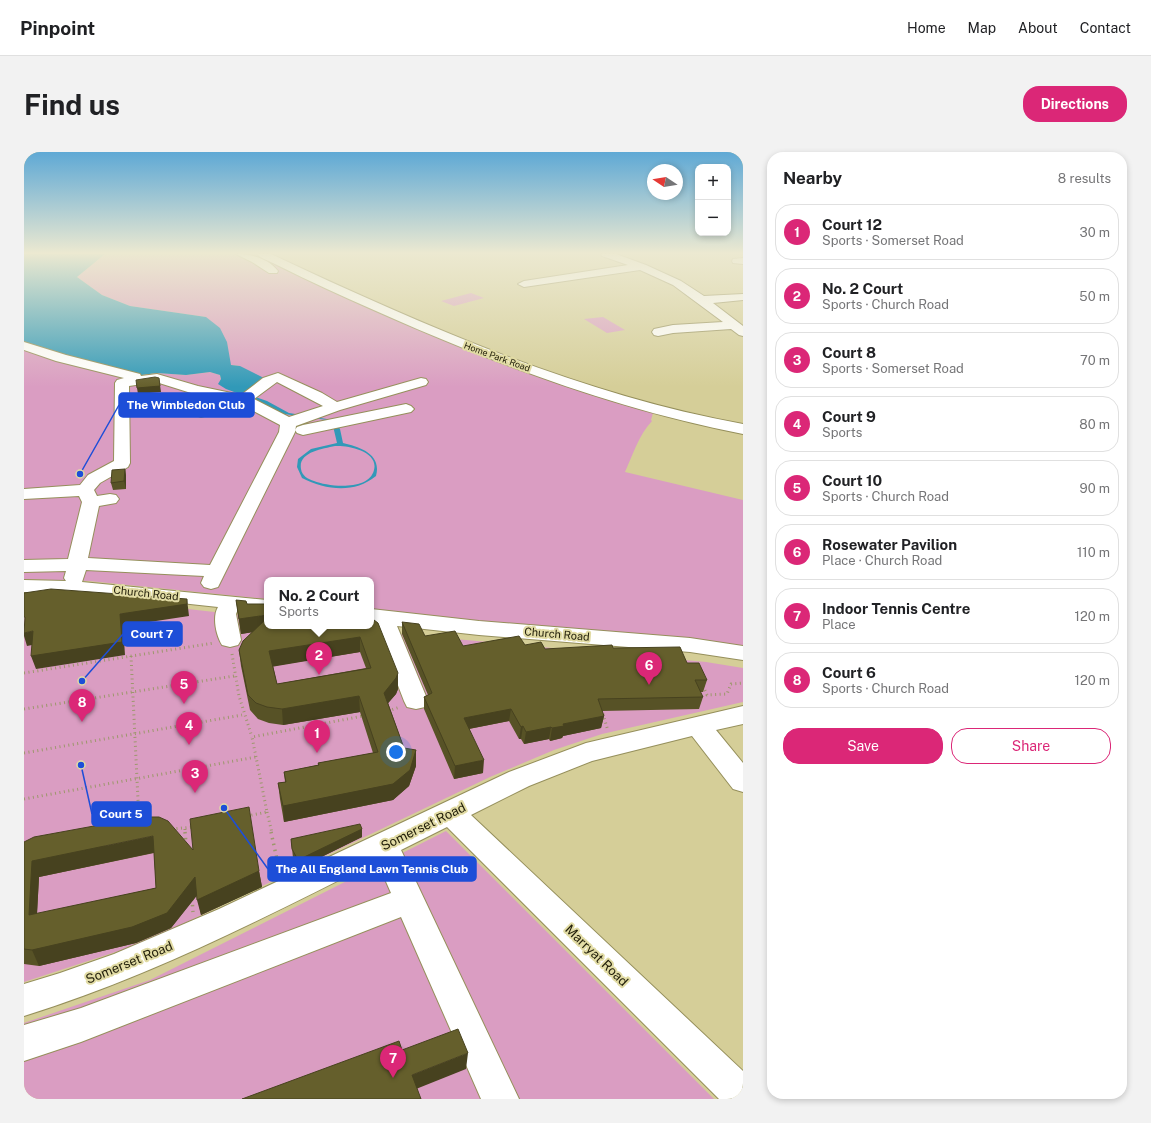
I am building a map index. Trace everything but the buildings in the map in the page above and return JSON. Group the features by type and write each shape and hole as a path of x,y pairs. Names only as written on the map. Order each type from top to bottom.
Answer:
{"street":[{"name":"Home Park Road","path":"359,298 496,357 627,400 688,417 743,429"},
{"path":"699,298 733,327"},
{"path":"702,300 727,298"},
{"path":"658,332 673,329 733,327"},
{"path":"24,346 61,358 135,377 129,382 122,463 94,479 88,496 77,565 70,586"},
{"path":"209,408 242,400 264,384 278,377 317,396 335,407"},
{"path":"100,380 129,382 158,378 196,390 242,400 269,412 287,428 336,424 406,409"},
{"path":"204,599 287,428 308,416 421,382"},
{"path":"743,434 743,443"},
{"path":"24,494 88,496 110,499"},
{"path":"24,566 77,565 217,571"},
{"name":"Church Road","path":"24,586 70,586 264,606"},
{"path":"230,640 225,614 231,602"},
{"path":"377,617 416,701"},
{"name":"Church Road","path":"377,617 579,643 690,646 743,653"},
{"name":"Somerset Road","path":"24,1000 60,989 137,960 230,919 519,779 586,753 608,730 697,725 743,715"},
{"path":"697,725 743,782"},
{"name":"Marryat Road","path":"450,813 738,1096"},
{"path":"384,845 500,1099"},
{"path":"24,1042 81,1024 409,900"}],"path":[{"path":"24,673 230,640 234,676 242,715 252,737 281,878"},
{"path":"131,656 139,823"},
{"path":"24,709 234,676"},
{"path":"701,681 707,695 727,694 731,684 743,683"},
{"path":"387,711 416,701"},
{"path":"24,753 242,715"},
{"path":"252,737 364,716"},
{"path":"24,799 256,757"},
{"path":"245,817 267,812"},
{"path":"170,829 185,829 200,826"},
{"path":"185,829 187,852"},
{"path":"192,898 193,913"}],"shaded area":[{"path":"110,298 355,298 633,407 653,413 652,421 647,426 640,439 625,472 743,500 743,647 374,610 374,577 264,577 264,599 89,581 24,579 24,347 134,376 157,373 186,375 210,372 220,375 221,379 219,384 240,366 231,365 206,317 130,306"},
{"path":"452,298 483,298 454,306 441,301"},
{"path":"603,317 625,330 607,333 584,319"},
{"path":"24,599 188,609 264,618 264,629 317,629 400,634 706,662 743,668 743,702 602,734 554,750 490,777 143,943 24,982"},
{"path":"446,831 714,1099 24,1099 24,1023 150,980"}],"water":[{"path":"24,298 110,298 130,306 206,317 220,328 227,342 231,365 240,366 268,380 244,393 267,401 289,413 333,420 340,429 343,443 362,449 373,457 377,468 376,476 359,486 349,488 330,487 302,478 297,467 298,459 311,449 337,443 333,426 327,420 284,414 253,399 226,389 218,384 221,379 220,375 210,372 186,375 157,373 134,376 24,345","holes":["335,446 361,450 372,458 374,470 371,477 357,484 338,486 321,483 304,475 301,469 301,463 307,455 318,450"]}],"place":[{"name":"The Wimbledon Club","path":"80,474"},
{"name":"No. 2 Court","path":"319,675"},
{"name":"Court 7","path":"82,681"},
{"name":"Rosewater Pavilion","path":"649,685"},
{"name":"Court 10","path":"184,704"},
{"name":"Court 6","path":"82,722"},
{"name":"Court 9","path":"189,745"},
{"name":"Court 12","path":"317,753"},
{"name":"Court 5","path":"81,765"},
{"name":"Court 8","path":"195,793"},
{"name":"The All England Lawn Tennis Club","path":"224,808"},
{"name":"Indoor Tennis Centre","path":"393,1078"}]}
